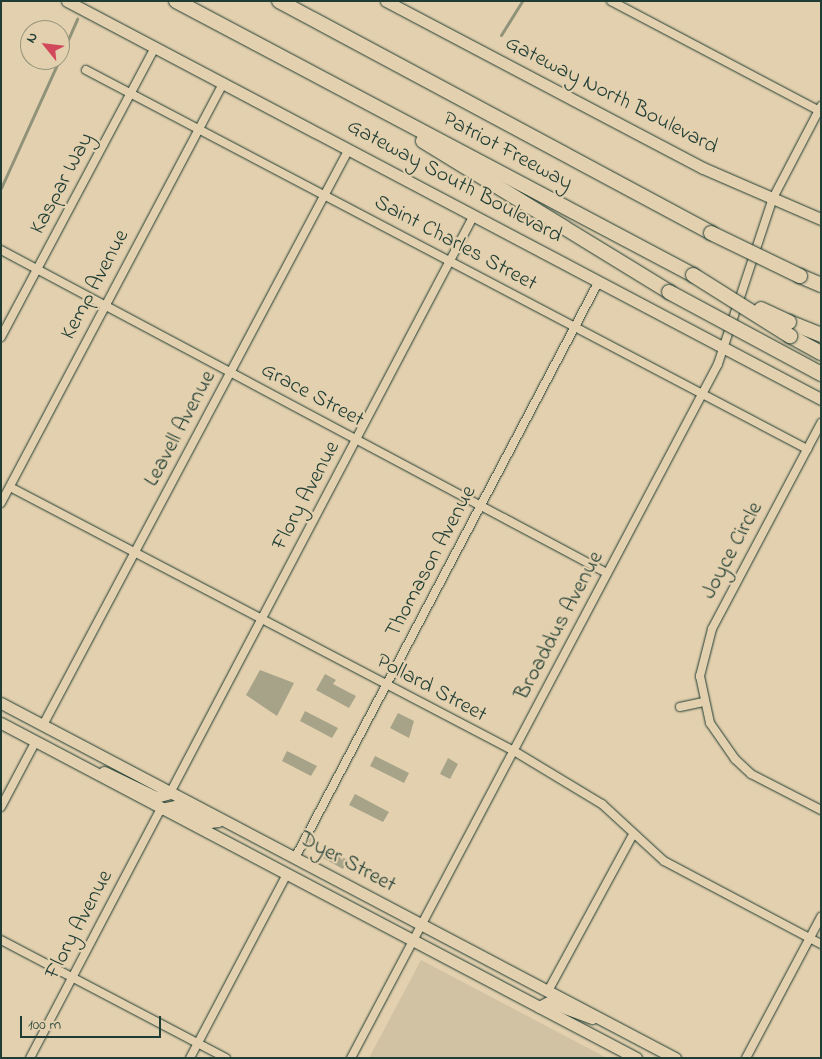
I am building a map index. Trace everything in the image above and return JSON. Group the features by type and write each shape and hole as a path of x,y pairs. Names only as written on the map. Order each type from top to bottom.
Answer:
{"highway":[{"name":"Patriot Freeway","path":"176,1 693,275 790,329"},
{"name":"Patriot Freeway","path":"279,1 711,232 821,285"},
{"path":"303,68 669,292 821,374"},
{"path":"790,329 821,335"},
{"path":"790,329 821,353"}],"main road":[{"name":"Gateway South Boulevard","path":"67,1 821,400"},
{"name":"Gateway North Boulevard","path":"386,1 677,154 821,219"},
{"name":"Dyer Street","path":"1,703 675,1058"},
{"name":"Dyer Street","path":"1,723 93,773 414,939 636,1058"},
{"path":"93,773 110,774 156,797 170,793"},
{"path":"161,808 175,806 210,822 222,820"},
{"path":"539,1007 549,1002 583,1018 599,1018"}],"street":[{"path":"611,1 820,108"},
{"name":"Kaspar Way","path":"1,336 155,47"},
{"name":"Saint Charles Street","path":"86,70 807,448"},
{"name":"Kemp Avenue","path":"1,503 7,487 223,83"},
{"name":"Broaddus Avenue","path":"351,1058 725,349 773,198 820,108"},
{"name":"Leavell Avenue","path":"43,725 348,149"},
{"name":"Flory Avenue","path":"170,793 474,215"},
{"name":"Grace Street","path":"1,250 607,573"},
{"name":"Thomason Avenue","path":"295,858 599,281"},
{"name":"Joyce Circle","path":"821,423 712,629 701,664 703,702 718,738 735,759 751,774 821,810"},
{"name":"Pollard Street","path":"7,487 514,751 602,804 632,836 664,861 821,944"},
{"path":"680,707 703,702"},
{"path":"1,806 36,742"},
{"name":"Flory Avenue","path":"30,1058 161,808"},
{"path":"548,991 632,836"},
{"path":"190,1058 287,874"},
{"path":"746,1058 821,917"},
{"path":"1,940 226,1058"}],"shaded area":[{"path":"421,960 607,1058 369,1058"}],"building":[{"path":"260,670 294,683 277,716 246,695"},
{"path":"325,674 336,680 333,684 356,696 349,708 316,690"},
{"path":"305,711 338,728 332,738 300,721"},
{"path":"398,713 414,721 409,738 390,728"},
{"path":"287,751 317,766 311,776 282,761"},
{"path":"375,756 409,773 404,783 370,766"},
{"path":"448,758 458,764 450,779 440,774"},
{"path":"355,794 389,812 383,822 349,805"},
{"path":"328,850 348,860 343,869 323,858"}],"waterway":[{"path":"501,35 522,1"},
{"path":"70,35 77,19"},
{"path":"1,188 54,70"}]}
